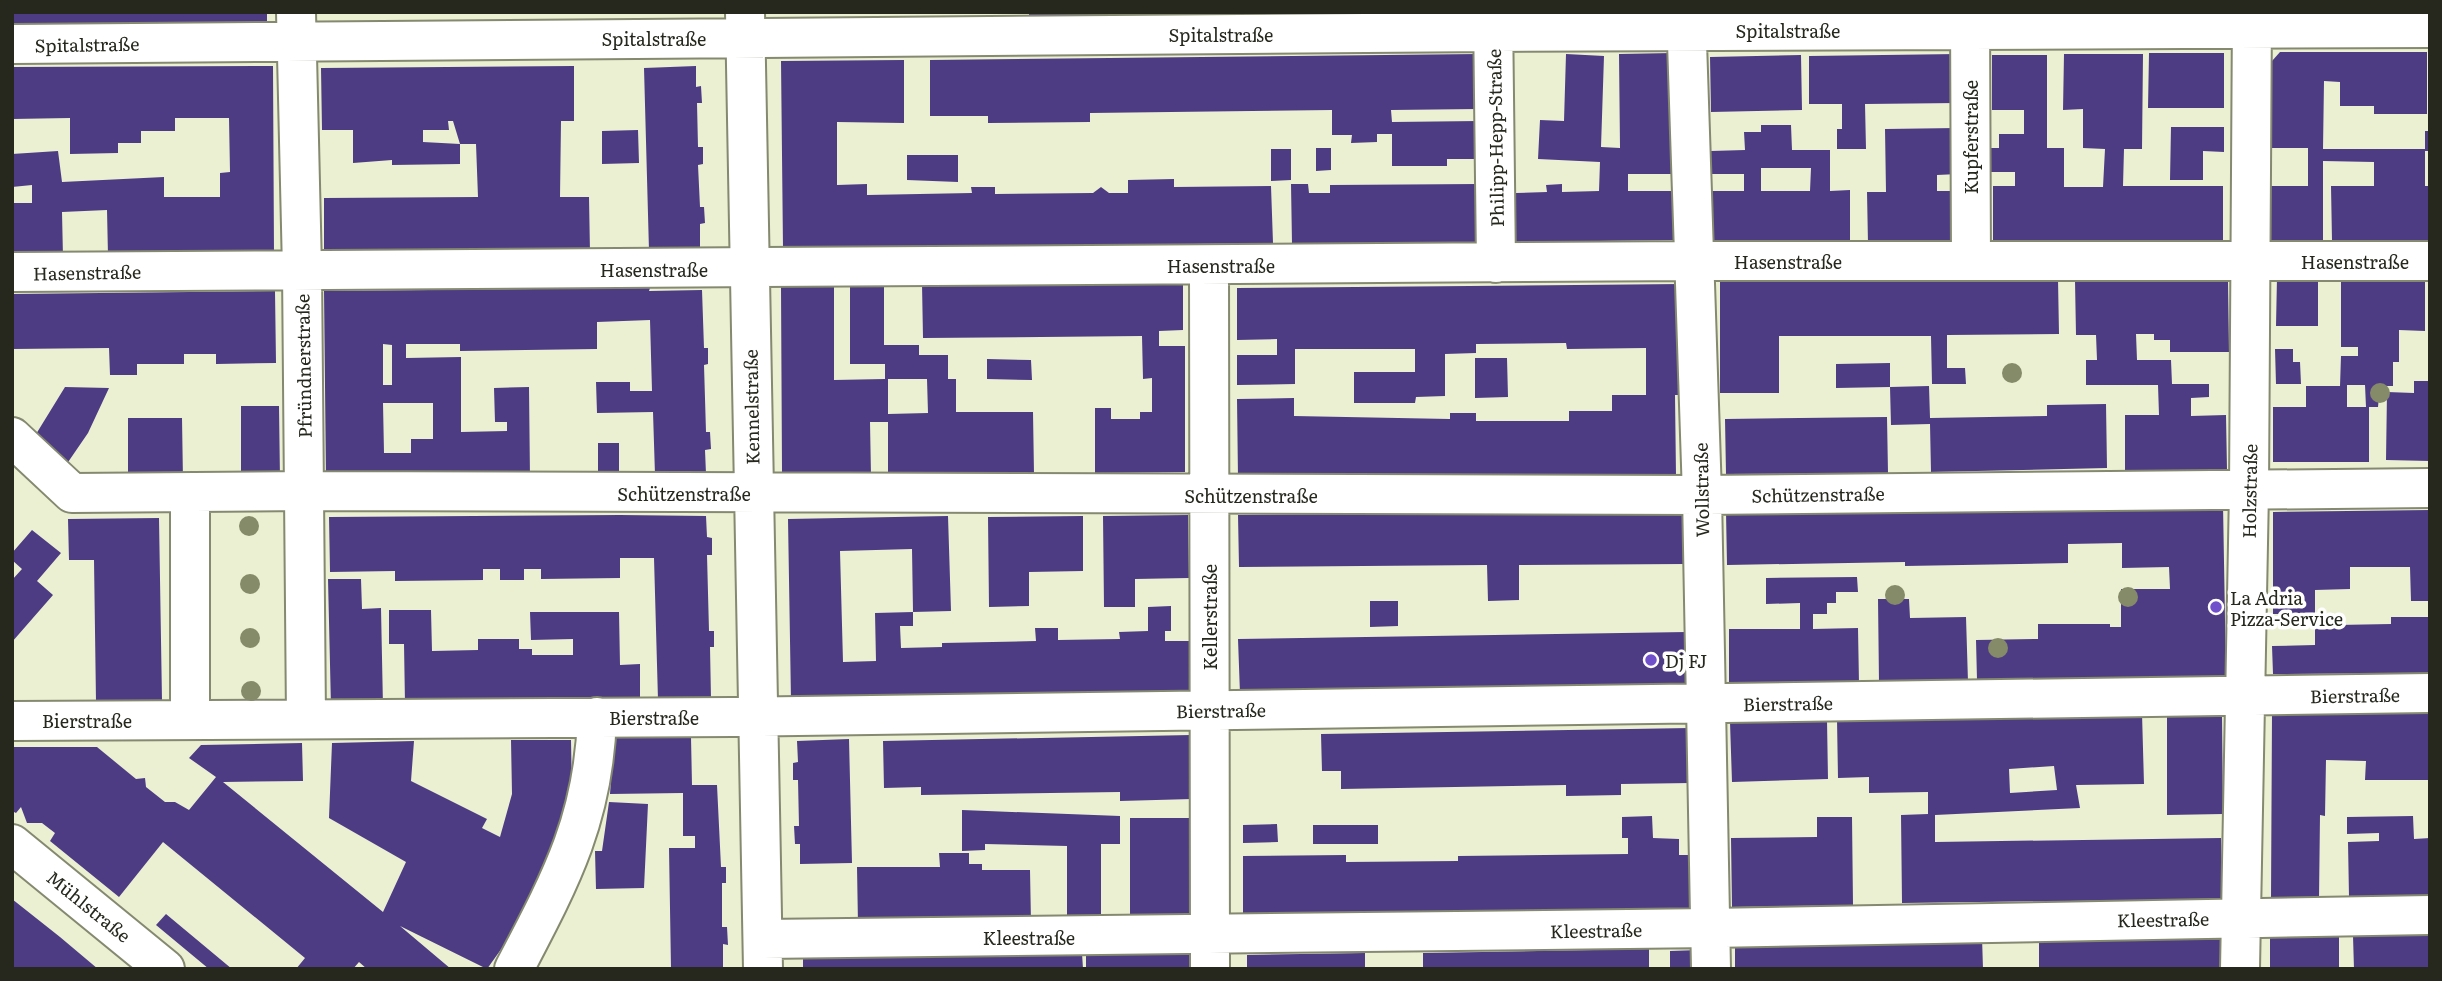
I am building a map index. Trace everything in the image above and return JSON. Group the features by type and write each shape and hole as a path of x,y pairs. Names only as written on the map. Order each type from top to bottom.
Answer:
{"street":[{"name":"Kupferstraße","path":"1970,21 1971,261"},
{"name":"Spitalstraße","path":"12,44 296,27 2252,21 2430,28"},
{"name":"Holzstraße","path":"2240,969 2249,490 2252,21"},
{"name":"Philipp-Hepp-Straße","path":"1493,22 1496,263"},
{"name":"Wollstraße","path":"1687,22 1702,495 1711,969"},
{"name":"Kennelstraße","path":"745,25 756,716 763,954"},
{"name":"Pfründnerstraße","path":"296,27 302,270 306,719"},
{"name":"Hasenstraße","path":"12,272 1694,261 2430,261"},
{"name":"Kellerstraße","path":"1209,265 1210,952"},
{"name":"Schützenstraße","path":"12,437 72,493 304,491 1702,495 2430,488"},
{"path":"190,493 190,720"},
{"name":"Bierstraße","path":"12,721 756,716 2430,693"},
{"path":"514,969 567,867 586,808 596,758 597,717"},
{"name":"Mühlstraße","path":"12,844 165,969"},
{"name":"Kleestraße","path":"763,954 1210,952 1711,928 2430,915"}],"building":[{"path":"12,12 267,12 267,27 12,29"},
{"path":"1029,12 1478,12 1478,15 1029,19"},
{"path":"2280,52 2427,52 2427,114 2374,114 2374,106 2340,106 2340,82 2324,81 2323,149 2425,149 2425,131 2430,131 2430,151 2425,151 2425,186 2430,186 2430,242 2332,241 2331,186 2374,186 2374,162 2323,161 2323,241 2269,241 2270,186 2308,186 2308,148 2271,148 2272,61"},
{"path":"1673,53 1675,174 1628,174 1628,191 1673,191 1674,240 1516,242 1516,193 1547,192 1546,185 1562,184 1562,192 1599,191 1600,162 1538,159 1540,120 1564,121 1566,54 1604,56 1601,147 1620,148 1619,54"},
{"path":"2149,53 2224,53 2224,108 2148,108"},
{"path":"1478,54 1478,109 1391,110 1392,122 1479,121 1479,159 1447,159 1447,166 1392,166 1392,134 1377,134 1377,142 1351,143 1352,135 1332,135 1332,110 1090,113 1090,122 988,123 988,116 930,116 930,60"},
{"path":"1958,54 1958,103 1865,104 1866,149 1837,149 1837,129 1842,129 1842,104 1809,104 1809,56"},
{"path":"2064,54 2143,54 2142,149 2124,149 2123,186 2223,186 2223,242 1993,242 1993,186 2015,186 2015,172 1991,172 1990,148 1999,148 1999,134 2024,134 2024,110 1992,110 1992,55 2047,55 2047,148 2064,148 2064,187 2103,187 2105,149 2083,148 2083,109 2063,110"},
{"path":"1801,55 1802,110 1711,112 1710,57"},
{"path":"904,60 904,123 837,122 837,185 867,184 867,195 972,193 971,187 995,187 995,194 1093,193 1101,187 1109,193 1128,193 1128,180 1174,179 1174,187 1271,186 1273,243 783,249 781,61"},
{"path":"273,66 274,255 108,256 107,210 62,212 63,257 12,257 12,203 32,203 32,185 12,187 12,154 58,151 62,182 164,177 164,197 220,197 220,173 230,172 229,118 175,118 175,131 141,131 141,143 118,143 118,153 70,154 70,118 12,119 12,67"},
{"path":"574,66 574,121 561,121 560,197 589,197 590,253 324,255 324,198 478,197 476,144 460,144 460,164 392,165 392,160 353,163 353,130 322,130 321,68","holes":["448,121 453,121 460,144 423,142 423,130 449,130"]},
{"path":"696,66 696,87 701,86 702,103 697,103 698,147 703,147 703,164 698,165 700,207 704,207 705,223 700,224 700,250 649,251 644,68"},
{"path":"1761,125 1791,125 1792,150 1830,150 1830,191 1850,190 1850,242 1712,243 1712,191 1744,191 1744,174 1711,174 1711,151 1745,150 1744,132 1761,132","holes":["1761,168 1811,168 1810,191 1761,191"]},
{"path":"2171,127 2224,127 2224,152 2203,151 2203,180 2170,180"},
{"path":"1957,128 1958,174 1937,175 1937,191 1956,191 1957,243 1868,244 1867,192 1886,192 1885,129"},
{"path":"638,130 639,163 602,164 602,131"},
{"path":"1316,148 1331,148 1331,170 1316,171"},
{"path":"1271,149 1291,149 1291,180 1271,181"},
{"path":"907,155 958,155 958,182 907,180"},
{"path":"1291,184 1308,184 1309,193 1330,193 1330,185 1478,184 1479,242 1292,244"},
{"path":"2277,277 2318,278 2318,326 2276,326"},
{"path":"2341,277 2425,277 2425,331 2399,330 2399,362 2393,362 2393,386 2380,386 2378,407 2369,407 2369,462 2273,462 2273,407 2306,407 2306,386 2340,386 2341,356 2358,356 2358,347 2341,347","holes":["2347,385 2365,385 2366,407 2347,407"]},
{"path":"2058,279 2059,334 1947,335 1947,368 1965,368 1966,384 1932,384 1931,336 1779,336 1779,393 1720,393 1720,282"},
{"path":"2228,280 2229,352 2170,352 2170,340 2154,340 2154,334 2136,334 2137,360 2171,360 2172,384 2209,384 2209,397 2191,398 2191,416 2226,415 2227,470 2125,471 2125,415 2159,415 2158,385 2086,385 2086,360 2097,360 2096,335 2076,335 2075,281"},
{"path":"1183,282 1183,330 1159,331 1159,346 1185,346 1185,472 1095,473 1095,408 1111,408 1111,419 1140,419 1140,412 1152,412 1152,378 1143,379 1142,336 923,338 922,284"},
{"path":"1682,284 1684,395 1675,395 1676,476 1238,478 1237,399 1294,398 1294,416 1450,419 1450,413 1476,413 1476,421 1569,421 1569,411 1612,411 1612,395 1646,395 1646,348 1567,349 1566,343 1476,344 1476,353 1445,354 1445,396 1416,397 1415,403 1354,403 1354,372 1415,372 1415,349 1295,349 1295,384 1237,385 1237,355 1277,355 1277,339 1237,340 1237,288"},
{"path":"850,286 884,286 884,345 919,345 919,355 948,355 948,379 956,379 956,412 1033,412 1034,474 888,475 888,422 870,422 871,476 782,472 781,287 834,287 834,380 885,379 885,364 850,364","holes":["888,379 927,379 928,413 888,414"]},
{"path":"650,288 649,291 702,290 704,348 708,348 708,364 704,365 706,432 710,432 711,449 705,450 706,474 655,475 653,412 597,413 596,382 630,382 630,391 652,391 650,320 597,322 597,349 460,351 460,344 406,344 406,358 461,357 461,432 507,431 507,422 495,422 494,388 529,387 530,479 326,480 324,291","holes":["383,344 392,345 392,385 383,385","383,403 433,403 433,439 411,439 411,453 384,453"]},
{"path":"275,291 276,363 216,364 216,354 184,354 184,364 137,364 137,375 110,375 109,348 12,349 12,294"},
{"path":"2275,349 2293,349 2293,362 2300,362 2301,384 2276,384"},
{"path":"1475,358 1507,358 1508,397 1475,398"},
{"path":"987,359 1031,360 1032,380 987,379"},
{"path":"1890,363 1890,387 1836,388 1836,364"},
{"path":"2414,381 2430,381 2430,461 2386,460 2387,392 2414,393"},
{"path":"1929,386 1930,418 2047,416 2047,405 2106,404 2107,468 1931,472 1930,424 1891,425 1890,387"},
{"path":"65,387 109,388 88,433 64,468 33,439"},
{"path":"241,406 279,406 280,480 241,481"},
{"path":"1887,417 1888,473 1726,474 1725,419"},
{"path":"128,418 182,418 183,481 128,481"},
{"path":"598,443 619,443 619,479 598,479"},
{"path":"2223,504 2226,676 1977,680 1976,640 2038,639 2038,624 2110,624 2110,627 2121,627 2121,589 2170,589 2169,567 2122,568 2122,543 2068,544 2068,563 1727,565 1726,512"},
{"path":"2430,510 2430,601 2411,601 2410,567 2350,567 2350,589 2315,590 2315,614 2273,614 2273,512"},
{"path":"1684,512 1684,564 1519,565 1519,600 1488,601 1487,565 1239,567 1238,515"},
{"path":"1188,515 1189,578 1135,579 1135,607 1104,607 1103,516"},
{"path":"706,516 707,537 712,538 712,555 707,555 709,631 714,631 714,647 710,647 711,699 658,700 654,558 620,558 620,578 541,579 541,569 524,569 524,580 500,580 500,569 483,569 483,580 395,581 395,571 330,572 329,517"},
{"path":"948,516 951,611 913,612 913,626 900,626 901,648 942,647 942,643 1036,641 1035,628 1058,628 1058,640 1120,639 1119,632 1148,631 1148,607 1171,606 1171,631 1165,631 1165,641 1189,641 1190,695 791,701 788,519","holes":["912,549 913,612 875,613 876,661 843,662 840,551"]},
{"path":"1083,516 1083,571 1029,572 1029,606 989,607 988,517"},
{"path":"159,518 162,701 96,702 94,560 69,560 68,519"},
{"path":"32,530 61,553 37,581 53,595 12,642 12,580 22,569 12,560 12,553"},
{"path":"1857,577 1858,592 1836,592 1836,603 1827,603 1827,614 1813,614 1813,629 1858,628 1859,684 1729,685 1729,629 1800,629 1800,603 1766,604 1766,578"},
{"path":"328,579 361,579 362,609 381,608 383,707 331,707"},
{"path":"1878,599 1909,599 1910,618 1966,617 1968,682 1879,683"},
{"path":"1370,601 1398,601 1398,626 1370,627"},
{"path":"389,610 431,610 432,651 478,650 478,639 519,639 519,649 532,649 532,655 573,655 573,639 531,640 530,612 619,612 620,665 640,664 640,703 405,704 404,644 389,644"},
{"path":"2315,614 2337,614 2337,625 2391,624 2391,617 2430,617 2430,673 2273,674 2272,646 2315,645"},
{"path":"1687,632 1688,687 1240,694 1238,639"},
{"path":"2430,709 2430,780 2365,780 2366,761 2326,760 2325,816 2320,815 2319,899 2271,899 2272,713"},
{"path":"2142,713 2144,784 2076,785 2080,808 1935,815 1935,842 2221,838 2222,899 1902,903 1901,815 1928,814 1928,792 1869,793 1869,777 1838,778 1837,719","holes":["2054,766 2057,790 2010,793 2009,769"]},
{"path":"2167,714 2222,714 2223,814 2167,815"},
{"path":"1827,720 1828,779 1732,782 1730,722"},
{"path":"1690,728 1691,783 1621,784 1621,795 1566,796 1566,785 1341,789 1341,771 1322,771 1321,734"},
{"path":"1191,735 1192,799 1120,801 1120,792 921,795 921,787 884,788 883,741"},
{"path":"691,737 692,785 717,785 721,867 726,867 726,883 722,883 722,927 727,927 728,945 723,944 723,969 671,969 669,848 695,848 695,836 683,836 683,793 610,794 614,738"},
{"path":"849,739 852,863 800,864 800,844 795,844 794,826 799,826 798,780 793,780 793,763 798,762 797,741"},
{"path":"511,740 571,740 572,793 539,896 487,969 400,926 451,969 367,969 359,962 353,969 296,969 305,958 163,842 119,897 50,841 55,833 42,823 27,823 21,807 16,813 12,811 12,747 97,747 136,779 145,778 146,787 165,802 175,802 189,810 216,777 189,758 201,745 302,743 303,781 223,782 383,912 406,862 329,818 332,743 414,741 411,781 487,819 482,828 500,837 512,794"},
{"path":"609,802 648,804 644,888 596,889 595,851 602,851"},
{"path":"962,810 1120,816 1120,844 1101,844 1101,921 1067,921 1067,846 985,844 985,850 962,851"},
{"path":"1652,816 1653,838 1679,839 1679,855 1694,855 1695,911 1243,918 1243,856 1346,855 1346,862 1458,861 1458,856 1628,854 1628,838 1622,838 1622,817"},
{"path":"2413,816 2414,839 2430,838 2430,896 2349,897 2348,842 2379,841 2379,833 2347,834 2347,817"},
{"path":"1817,817 1852,817 1853,905 1732,907 1731,838 1817,837"},
{"path":"1130,818 1192,818 1192,920 1130,920"},
{"path":"1277,824 1278,842 1243,843 1243,825"},
{"path":"1313,825 1378,825 1378,844 1313,844"},
{"path":"939,853 969,853 969,864 982,864 982,870 1030,870 1031,923 858,925 857,867 940,867"},
{"path":"12,899 60,937 98,969 12,969"},
{"path":"166,914 232,969 209,969 156,925"},
{"path":"2339,934 2339,969 2270,969 2270,935"},
{"path":"2430,935 2430,969 2354,969 2353,936"},
{"path":"1982,937 1983,969 1735,969 1735,943"},
{"path":"2039,937 2220,937 2220,969 2039,969"},
{"path":"1649,949 1649,969 1423,969 1423,953"},
{"path":"1699,950 1699,969 1670,969 1670,951"},
{"path":"1194,951 1194,969 1086,969 1086,953"},
{"path":"1082,953 1083,969 803,969 803,958"},
{"path":"1365,953 1365,969 1247,969 1247,955"}],"place":[{"name":"La Adria Pizza-Service","path":"2216,607"},
{"name":"Dj FJ","path":"1651,660"}]}
